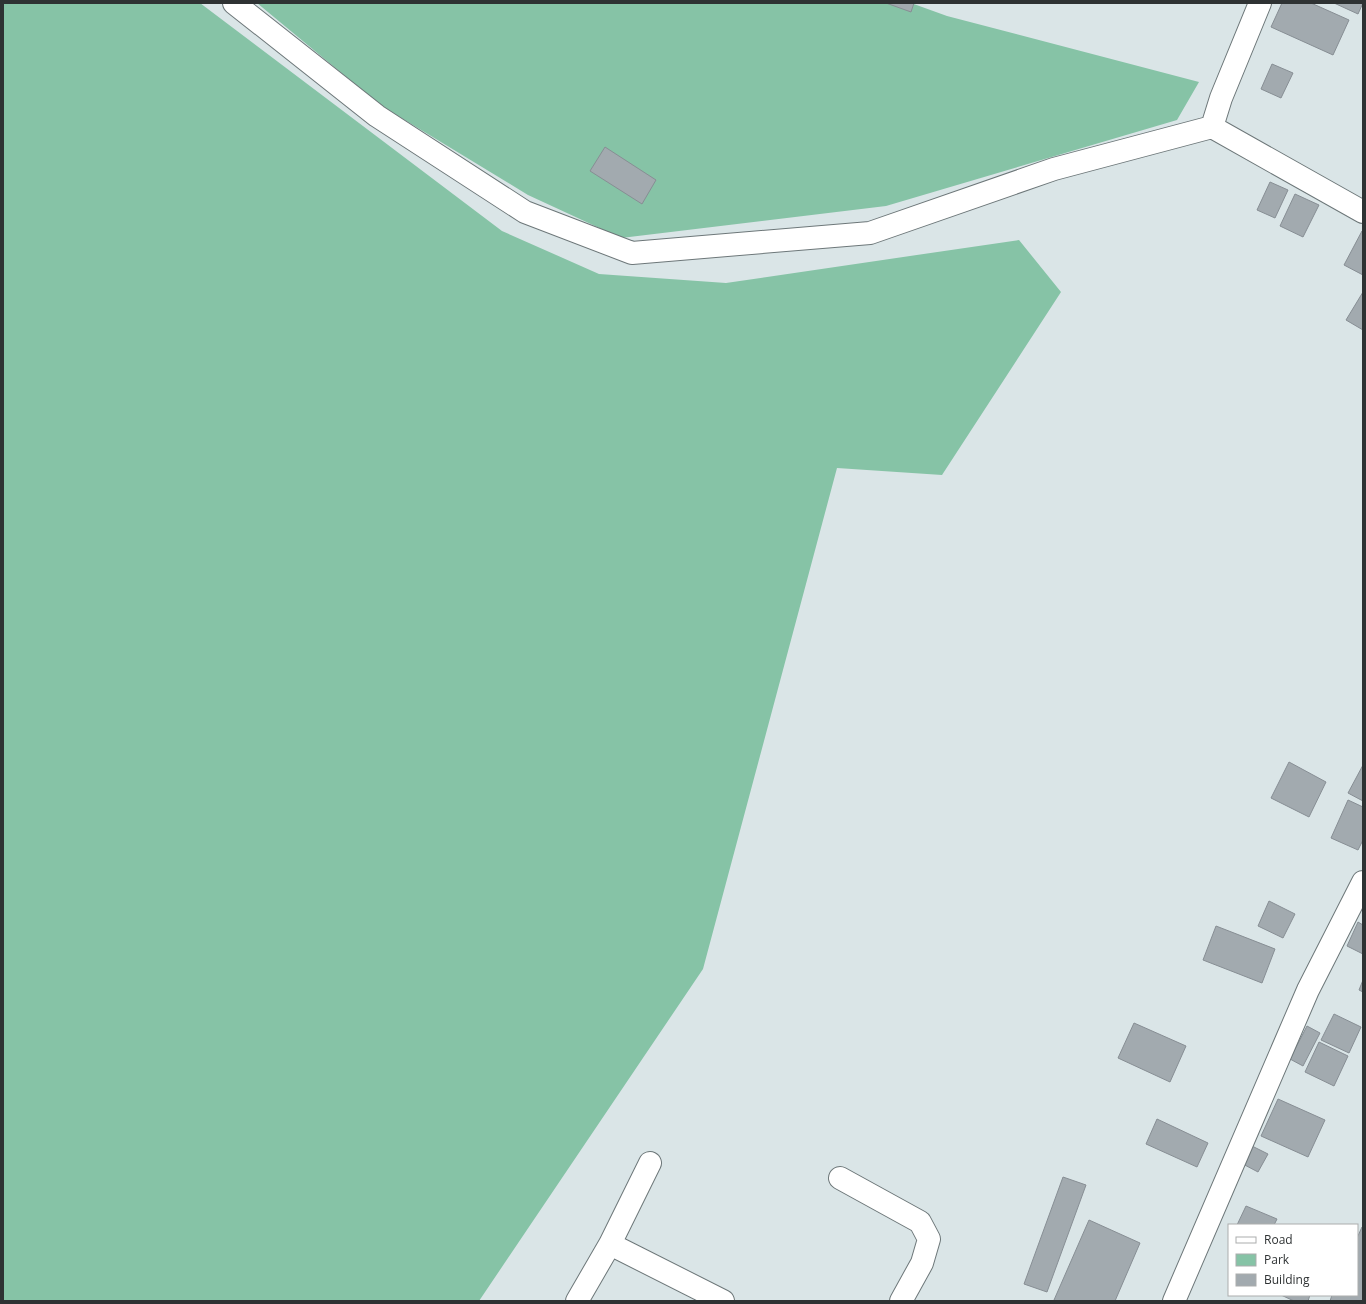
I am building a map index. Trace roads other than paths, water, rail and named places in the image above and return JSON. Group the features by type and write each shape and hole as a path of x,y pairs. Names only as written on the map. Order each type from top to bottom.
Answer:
{"street":[{"path":"234,3 377,116 525,212 632,253 870,233 1054,169 1212,127 1363,212"},
{"path":"1212,127 1221,98 1260,3"},
{"path":"1174,1301 1308,990 1363,882"},
{"path":"577,1301 610,1244 650,1163"},
{"path":"840,1178 920,1222 929,1239 922,1263 901,1301"},
{"path":"610,1244 723,1301"}]}
